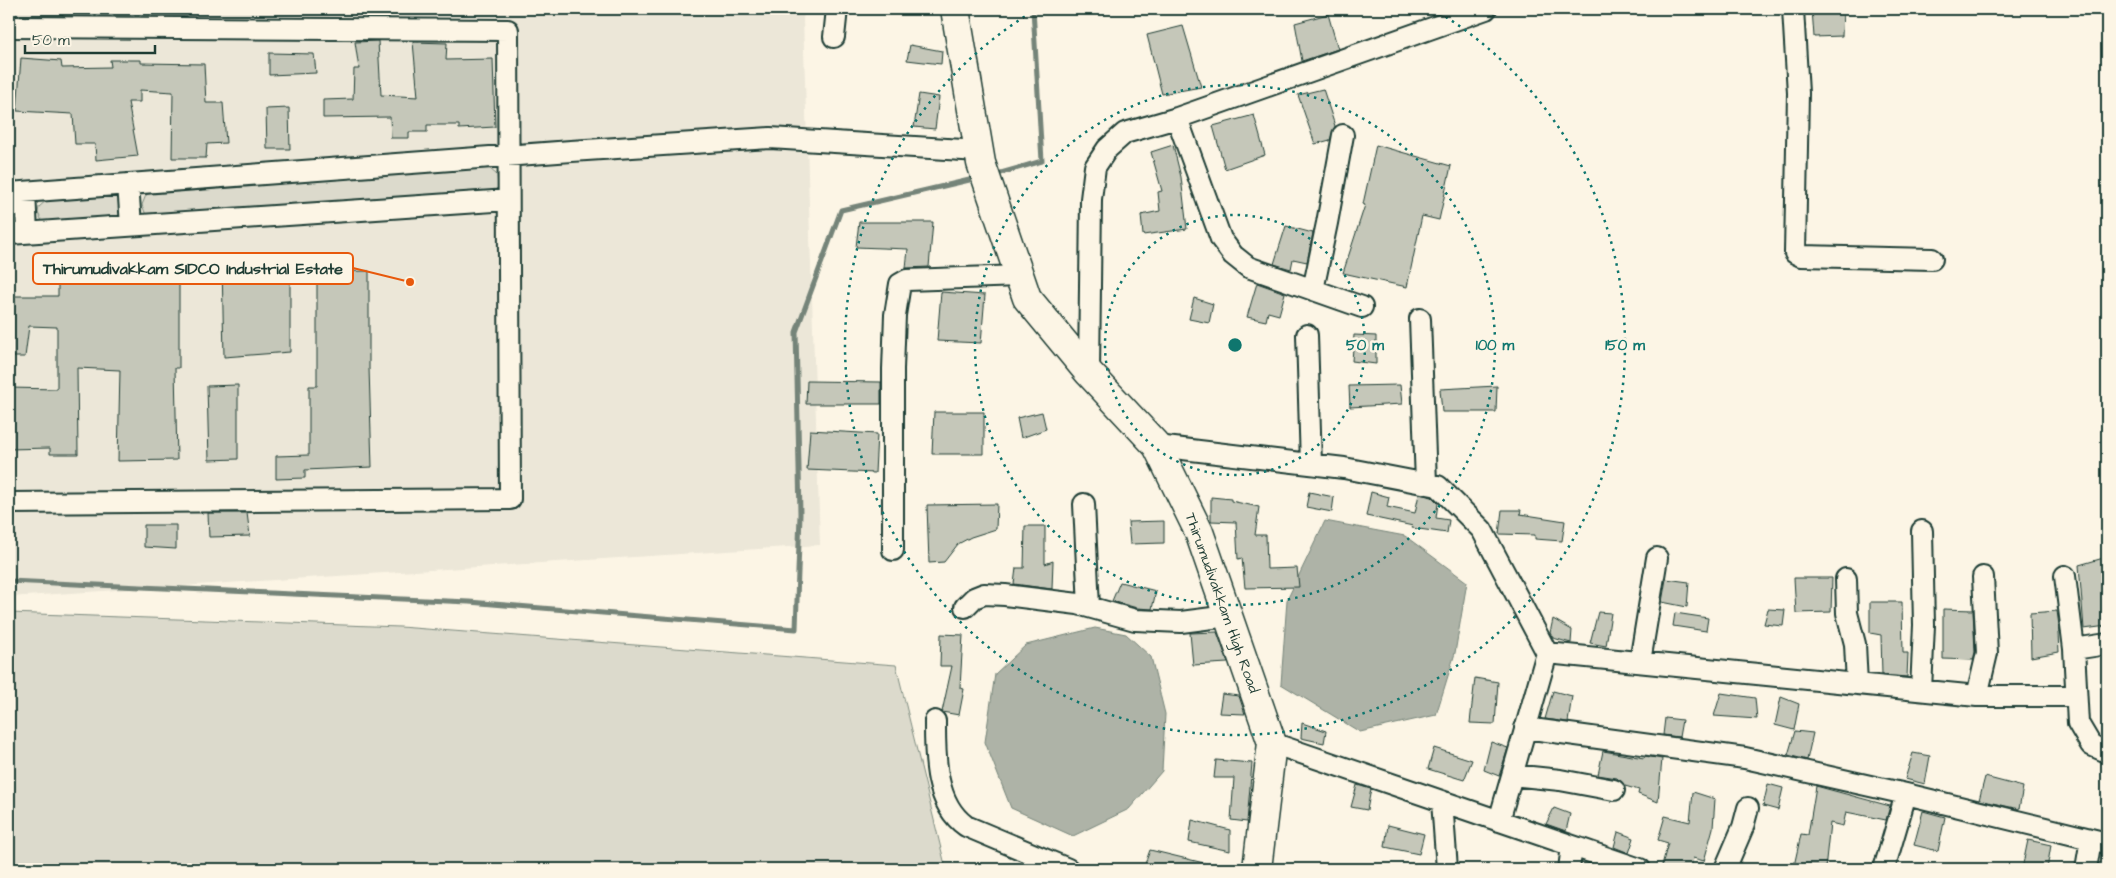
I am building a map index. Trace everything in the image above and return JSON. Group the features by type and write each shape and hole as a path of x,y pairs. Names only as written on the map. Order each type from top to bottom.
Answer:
{"street":[{"path":"834,37 836,9"},
{"name":"Thirumudivakkam High Road","path":"955,9 980,157 996,211 1027,298 1089,373 1157,446 1199,532 1272,743 1257,869"},
{"path":"1089,373 1091,199 1095,167 1107,149 1125,134 1177,118 1486,9"},
{"path":"1793,9 1798,93 1795,253 1801,256 1932,259"},
{"path":"9,27 508,30 510,499 9,503"},
{"path":"1177,118 1221,239 1232,255 1248,267 1362,307"},
{"path":"1313,290 1342,135"},
{"path":"508,200 18,234 17,192 770,138 980,157"},
{"path":"128,184 131,225"},
{"path":"893,550 893,369 900,284 908,280 1020,276"},
{"path":"1420,319 1426,483"},
{"path":"1307,335 1311,464"},
{"path":"1157,446 1344,468 1438,486 1482,530 1547,653 1499,821"},
{"path":"1084,504 1089,608"},
{"path":"1921,690 1924,625 1922,531"},
{"path":"1640,662 1657,558"},
{"path":"2065,576 2074,649 2078,723 2091,745 2107,752"},
{"path":"1977,696 1987,653 1983,577"},
{"path":"1846,579 1847,613 1855,644 1857,684"},
{"path":"966,607 974,598 984,594 1058,601 1135,620 1181,622 1228,616"},
{"path":"2074,649 2107,644"},
{"path":"1547,653 1977,696 2076,696"},
{"path":"935,721 935,754 941,788 946,805 954,818 966,826 1068,869"},
{"path":"1525,728 1745,758 1906,794 2099,841 2086,869"},
{"path":"1272,743 1640,869"},
{"path":"1512,775 1560,780 1614,790"},
{"path":"1884,869 1906,794"},
{"path":"1442,801 1447,869"},
{"path":"1725,869 1743,827 1748,808"},
{"path":"1569,869 1572,846"}],"shaded area":[{"path":"9,9 805,9 803,19 820,545 9,597"},
{"path":"489,168 497,175 498,187 494,191 146,215 142,205 146,195 157,191"},
{"path":"113,194 122,202 122,213 118,218 43,223 38,213 39,207 48,199"},
{"path":"1325,521 1405,536 1467,582 1455,653 1436,715 1360,732 1281,684 1287,600"},
{"path":"9,613 400,627 896,665 946,869 9,869"},
{"path":"1095,628 1126,634 1151,657 1165,714 1162,771 1129,809 1073,836 1011,808 985,742 995,674 1026,645"}],"building":[{"path":"1812,9 1843,9 1842,36 1814,37"},
{"path":"1328,14 1338,49 1302,61 1295,23"},
{"path":"1183,26 1201,87 1162,94 1147,35"},
{"path":"378,41 381,95 418,97 413,42 447,43 446,60 493,59 495,127 459,129 459,125 427,125 427,132 409,132 409,138 391,138 390,117 323,118 323,100 353,99 354,69 359,69 355,42"},
{"path":"910,45 942,51 941,64 907,60"},
{"path":"269,53 314,54 316,73 269,75"},
{"path":"21,58 61,61 62,68 111,67 110,60 141,60 141,63 204,64 206,103 223,103 226,143 207,144 206,158 172,158 173,92 140,90 140,102 128,102 138,156 96,160 95,144 75,144 73,114 17,111"},
{"path":"1323,89 1335,126 1330,140 1315,144 1298,95"},
{"path":"919,94 939,97 935,129 914,127"},
{"path":"289,108 290,149 267,149 266,109"},
{"path":"1254,115 1265,155 1225,169 1213,126"},
{"path":"1173,145 1181,177 1187,229 1143,235 1141,215 1160,211 1158,192 1162,191 1151,152"},
{"path":"1376,145 1451,166 1439,220 1422,216 1407,287 1343,273 1365,205 1363,204"},
{"path":"859,222 933,222 929,267 906,268 908,249 856,247"},
{"path":"1286,226 1313,233 1307,262 1293,259 1291,269 1274,264"},
{"path":"290,258 290,352 224,357 222,265"},
{"path":"369,271 372,467 305,470 305,478 276,479 276,456 309,455 309,386 317,386 317,272"},
{"path":"179,277 179,368 175,368 177,460 118,461 120,370 77,368 78,454 50,454 50,448 9,449 9,388 57,389 57,327 29,326 25,357 9,357 9,296 58,296 58,284"},
{"path":"1257,283 1285,293 1279,315 1268,312 1266,321 1247,317"},
{"path":"941,292 985,295 981,343 937,341"},
{"path":"1194,298 1213,304 1209,323 1189,319"},
{"path":"1354,335 1376,336 1376,364 1352,361"},
{"path":"807,381 881,382 881,404 806,404"},
{"path":"238,385 238,459 209,460 207,386"},
{"path":"1400,385 1402,404 1350,407 1349,386"},
{"path":"1497,386 1496,412 1442,412 1440,389"},
{"path":"934,412 984,412 984,454 932,454"},
{"path":"1042,412 1046,429 1021,438 1017,418"},
{"path":"810,430 877,434 875,473 807,470"},
{"path":"1309,492 1334,497 1332,512 1306,507"},
{"path":"1371,492 1389,497 1387,507 1415,513 1419,494 1432,497 1438,503 1436,518 1449,520 1447,533 1412,528 1413,526 1366,516"},
{"path":"1211,497 1231,499 1231,501 1259,507 1255,535 1266,535 1267,569 1297,568 1299,587 1245,588 1242,558 1238,559 1236,522 1211,521"},
{"path":"997,504 996,529 971,537 958,544 944,562 929,563 927,505"},
{"path":"1502,510 1521,510 1520,514 1565,521 1562,541 1535,539 1535,535 1499,534"},
{"path":"208,513 247,513 250,536 209,537"},
{"path":"1164,521 1164,543 1130,544 1128,522"},
{"path":"144,525 176,525 176,549 144,547"},
{"path":"1025,526 1045,526 1045,564 1053,561 1052,589 1014,584 1016,568 1024,568"},
{"path":"2107,557 2107,626 2084,629 2079,565"},
{"path":"1794,578 1832,578 1831,612 1796,613"},
{"path":"1666,579 1689,582 1687,607 1662,602"},
{"path":"1120,582 1156,591 1152,609 1137,608 1112,601"},
{"path":"1870,602 1902,602 1903,653 1908,653 1907,677 1882,675 1881,635 1870,633"},
{"path":"1768,609 1785,610 1783,626 1764,624"},
{"path":"1943,609 1973,610 1975,652 1973,660 1943,659"},
{"path":"2057,611 2060,633 2058,633 2059,652 2031,657 2030,613"},
{"path":"1598,612 1611,613 1606,646 1590,643"},
{"path":"1675,613 1708,618 1706,631 1673,626"},
{"path":"1553,619 1572,630 1571,643 1553,638 1550,633"},
{"path":"1217,632 1228,663 1193,665 1190,633"},
{"path":"941,634 963,635 960,688 964,689 959,715 942,712 952,666 940,666"},
{"path":"1475,678 1498,682 1495,724 1470,723"},
{"path":"1553,691 1572,696 1568,722 1545,719"},
{"path":"1721,693 1755,698 1757,719 1714,716"},
{"path":"1222,694 1239,696 1245,714 1219,713"},
{"path":"1781,697 1799,704 1794,730 1775,725"},
{"path":"1665,718 1682,720 1679,737 1663,735"},
{"path":"1302,723 1326,731 1324,743 1301,738"},
{"path":"1795,731 1813,733 1807,760 1788,755"},
{"path":"1491,742 1508,748 1499,776 1484,770"},
{"path":"1434,748 1472,760 1464,780 1428,769"},
{"path":"1603,751 1662,759 1658,802 1638,794 1639,790 1625,786 1617,778 1598,775"},
{"path":"1913,753 1930,756 1925,784 1905,779"},
{"path":"1216,760 1252,763 1247,822 1231,820 1234,778 1214,778"},
{"path":"1985,777 2023,787 2019,809 1979,800"},
{"path":"1768,784 1783,788 1778,810 1763,806"},
{"path":"1357,785 1371,789 1367,810 1351,807"},
{"path":"1816,786 1890,806 1886,820 1846,812 1843,826 1830,823 1825,869 1804,869 1794,866 1801,834 1808,835"},
{"path":"1693,792 1715,799 1713,828 1704,861 1693,858 1691,869 1661,869 1668,843 1658,840 1665,816 1690,822"},
{"path":"1554,808 1570,814 1566,831 1546,824"},
{"path":"1923,811 1945,817 1938,851 1914,845"},
{"path":"1192,820 1230,830 1230,851 1189,842"},
{"path":"1388,825 1424,834 1419,854 1385,847"},
{"path":"1618,832 1634,838 1629,853 1614,847"},
{"path":"2028,840 2051,845 2047,869 2022,869"},
{"path":"1150,850 1208,864 1207,869 1165,869 1145,864"}],"waterway":[{"path":"994,175 1042,161 1033,9"},
{"path":"9,581 469,602 796,629 800,514 796,332 841,210 978,178"}],"place":[{"name":"Thirumudivakkam SIDCO Industrial Estate","path":"410,282"}]}
